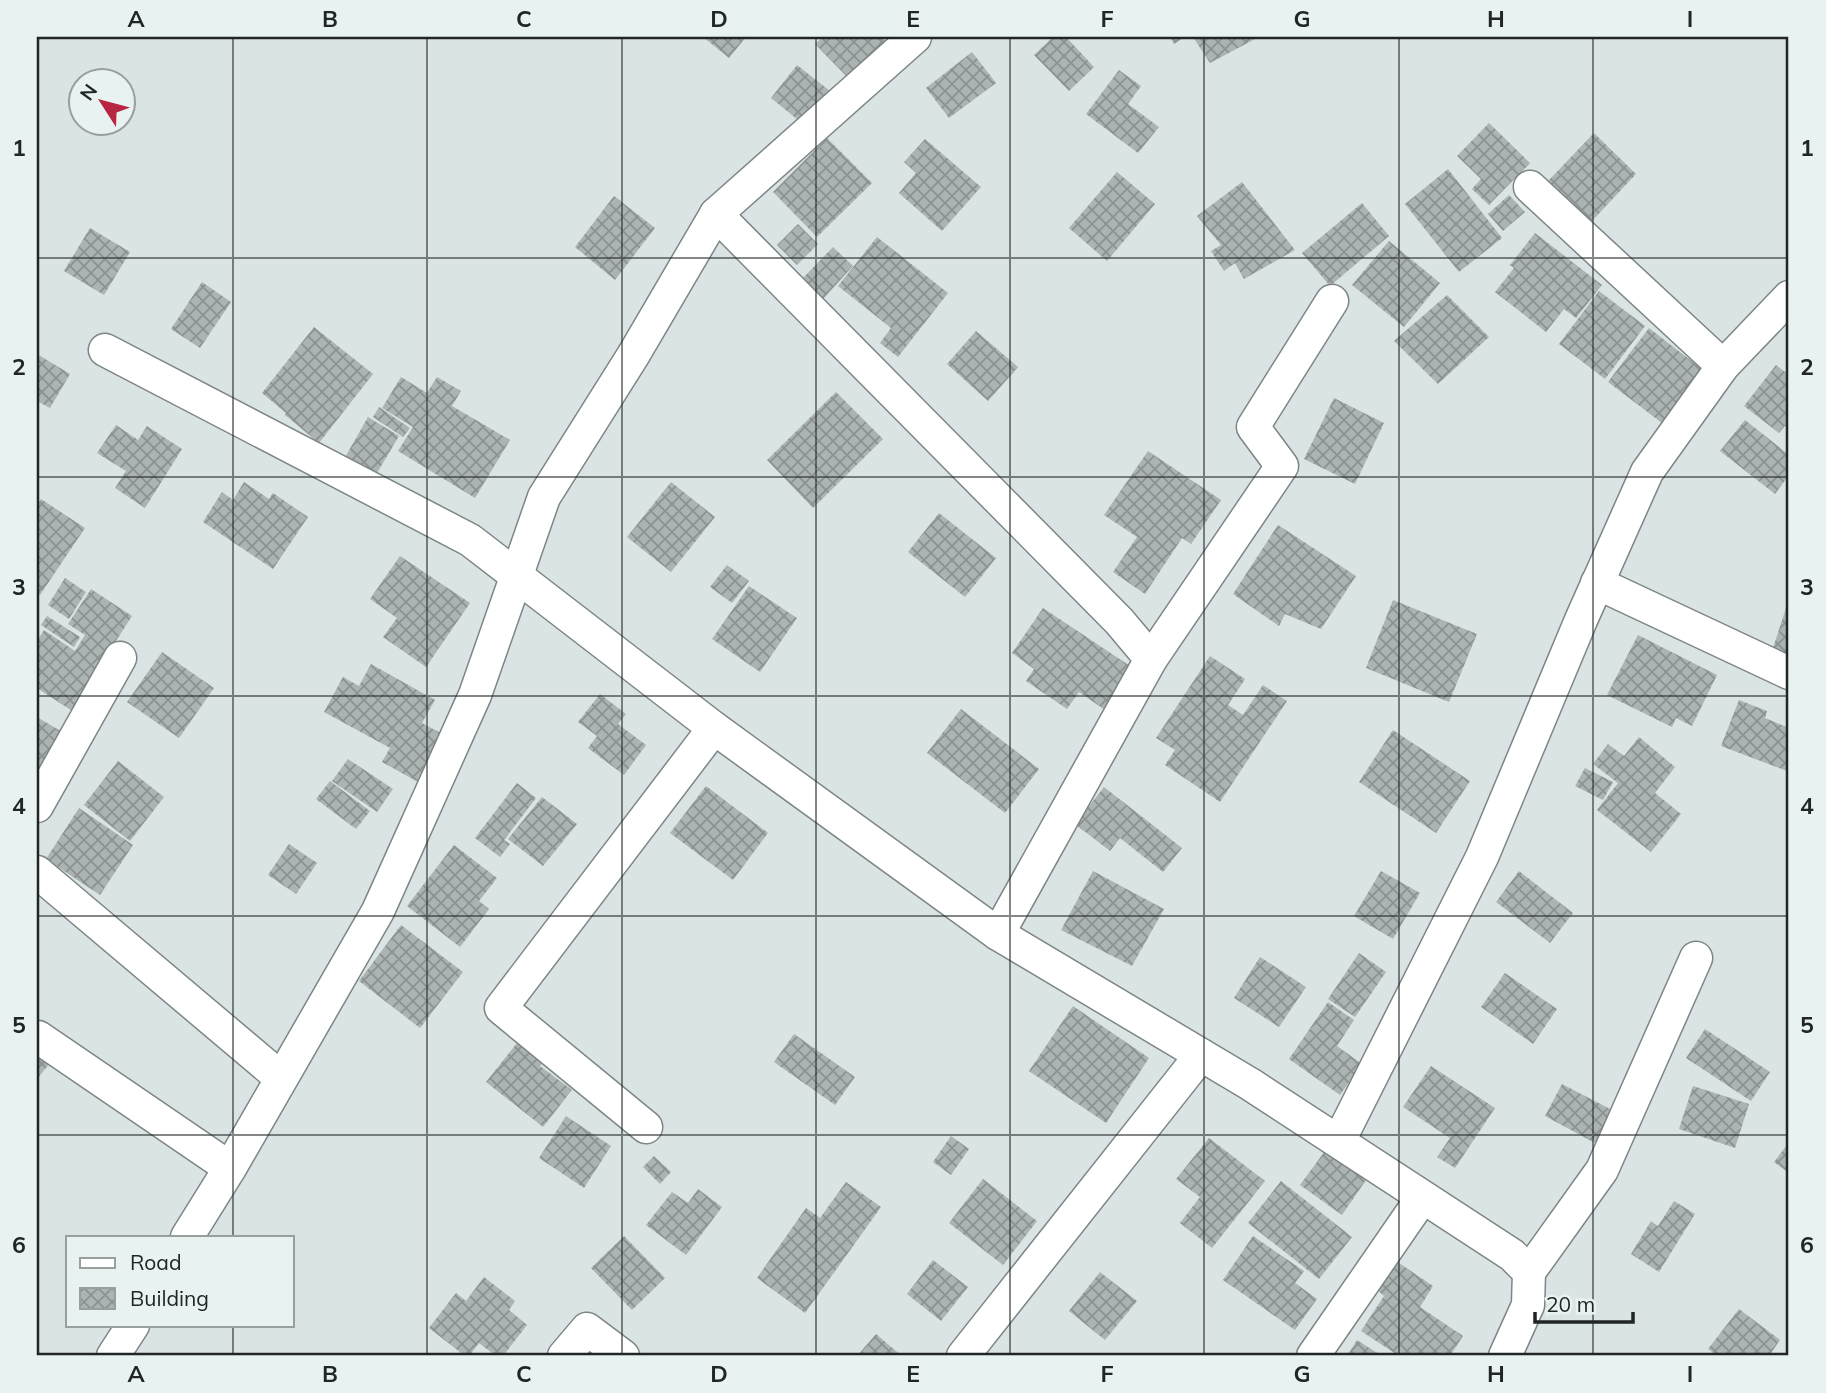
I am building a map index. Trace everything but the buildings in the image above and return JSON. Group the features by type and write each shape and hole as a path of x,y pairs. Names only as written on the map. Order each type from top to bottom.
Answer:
{"street":[{"path":"188,1236 230,1168 377,911 475,695 544,498 634,354 716,214 915,37"},
{"path":"1530,187 1723,366"},
{"path":"716,214 1119,621 1151,659"},
{"path":"1339,1141 1482,857 1597,583 1647,472 1723,366 1789,297"},
{"path":"998,934 1151,659 1282,466 1253,426 1332,301"},
{"path":"105,350 470,540 714,728 998,934 1339,1141 1512,1255 1529,1272"},
{"path":"1597,583 1789,673"},
{"path":"37,806 120,658"},
{"path":"646,1127 501,1007 714,728"},
{"path":"37,872 281,1077"},
{"path":"1505,1356 1528,1305 1529,1272 1602,1170 1696,958"},
{"path":"38,1037 230,1168"},
{"path":"963,1356 1201,1055"},
{"path":"1313,1356 1422,1198"},
{"path":"113,1356 132,1326"},
{"path":"564,1356 587,1329 623,1356"}]}
